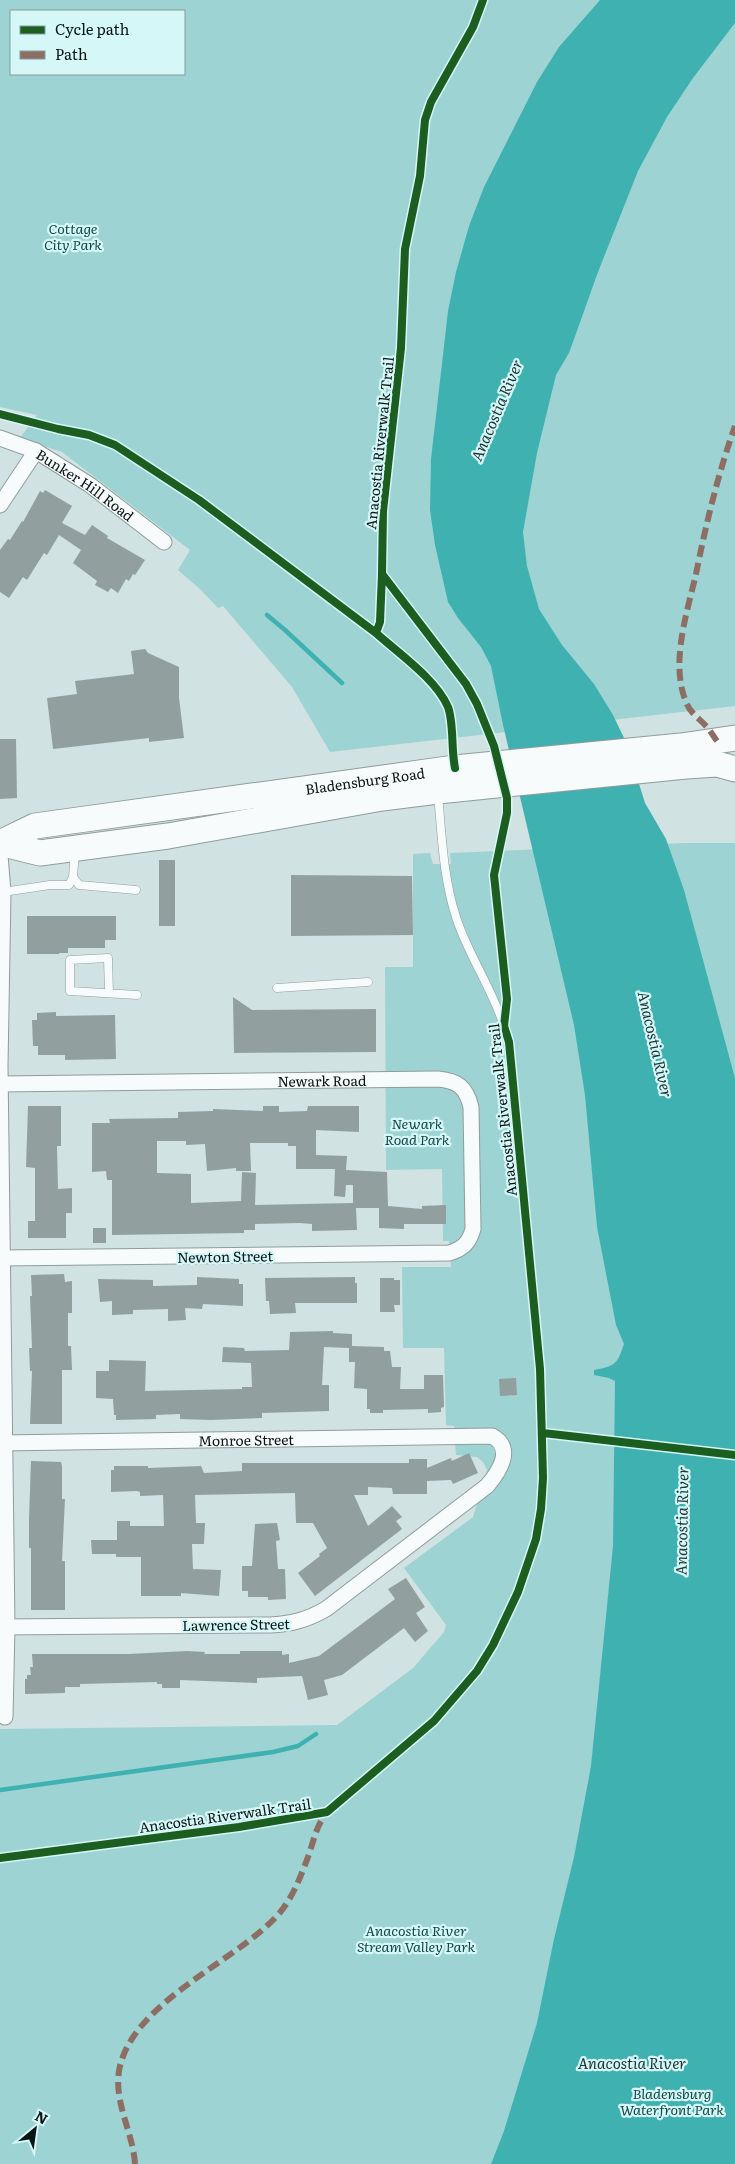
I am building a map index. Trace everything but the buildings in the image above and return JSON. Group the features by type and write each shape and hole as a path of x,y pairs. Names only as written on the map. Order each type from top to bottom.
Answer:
{"main road":[{"name":"Bladensburg Road","path":"0,843 40,853 168,836 342,804 438,791 490,775 683,756 735,738"},
{"name":"Bladensburg Road","path":"683,756 729,766"},
{"name":"Bladensburg Road","path":"0,843 35,826 447,769 490,775"}],"street":[{"name":"Bunker Hill Road","path":"0,438 36,451 90,485 164,542"},
{"path":"0,505 36,451"},
{"path":"0,855 3,892 0,1084 5,1717"},
{"name":"Newark Road","path":"0,1084 451,1080 462,1087 469,1098 471,1107 473,1228 466,1245 459,1251 449,1253"},
{"name":"Newton Street","path":"1,1258 449,1253"},
{"name":"Monroe Street","path":"3,1443 492,1436"},
{"name":"Lawrence Street","path":"4,1627 270,1625 292,1624 309,1619 326,1609 487,1486 502,1466 504,1457 498,1439 492,1436"}],"lane":[{"path":"438,791 444,862 456,918 465,941 497,1005 504,1026"},
{"path":"3,892 69,885 73,877 76,849"},
{"path":"73,877 79,884 136,890"},
{"path":"109,993 108,958 70,960 70,992 137,995"},
{"path":"277,988 368,982"}],"green space":[{"name":"Cottage City Park","path":"0,0 735,0 735,706 330,752 292,687 223,606 218,608 178,570 190,550 62,452 20,438 37,415 0,407"},
{"name":"Anacostia River Stream Valley Park","path":"684,843 735,843 735,2164 0,2164 0,1729 337,1725 413,1668 444,1632 446,1625 404,1568 473,1517 487,1470 483,1462 477,1457 456,1455 454,1426 446,1425 444,1348 403,1348 402,1267 451,1267 449,1241 443,1241 442,1169 386,1170 385,967 413,967 413,854 430,853 433,864 451,864 450,853"}],"water":[{"name":"Anacostia River","path":"600,0 735,0 735,23 693,78 667,117 638,171 598,272 569,353 556,375 537,453 523,532 527,566 539,609 562,645 594,684 613,715 626,742 645,803 666,839 684,890 735,1078 735,2164 491,2164 504,2131 537,2023 554,1939 574,1857 591,1766 613,1546 615,1381 594,1375 594,1370 615,1363 624,1344 616,1325 597,1227 585,1095 574,1025 503,725 491,666 481,647 448,602 435,545 430,510 431,459 448,311 456,272 469,226 484,187 537,82 559,47"}],"waterway":[{"path":"267,615 342,683"},
{"path":"0,1790 273,1752 298,1746 316,1734"}],"marked path":[{"path":"717,741 692,712 686,702 681,687 680,655 685,621 708,518 735,426"},
{"path":"135,2164 134,2152 121,2106 118,2083 119,2071 127,2047 142,2025 162,2005 257,1934 282,1910 295,1889 318,1828 327,1812"}],"cycle path":[{"name":"Anacostia Riverwalk Trail","path":"0,1858 239,1827 327,1812 434,1721 477,1671 493,1645 518,1592 536,1539 541,1509 543,1478 540,1369 509,1042 504,1026 507,999 494,875 507,813 507,798 494,746 477,704 466,684 382,574 383,511 401,348 405,249 420,176 425,120 431,102 473,27 483,0"},
{"path":"0,414 89,435 115,445 199,500 376,633 380,622 382,574"},
{"path":"376,633 435,686 448,707 452,728 455,768"},
{"path":"543,1433 735,1455"}],"park label":[{"name":"Newark Road Park","path":"417,1132"},
{"name":"Bladensburg Waterfront Park","path":"672,2102"}]}
